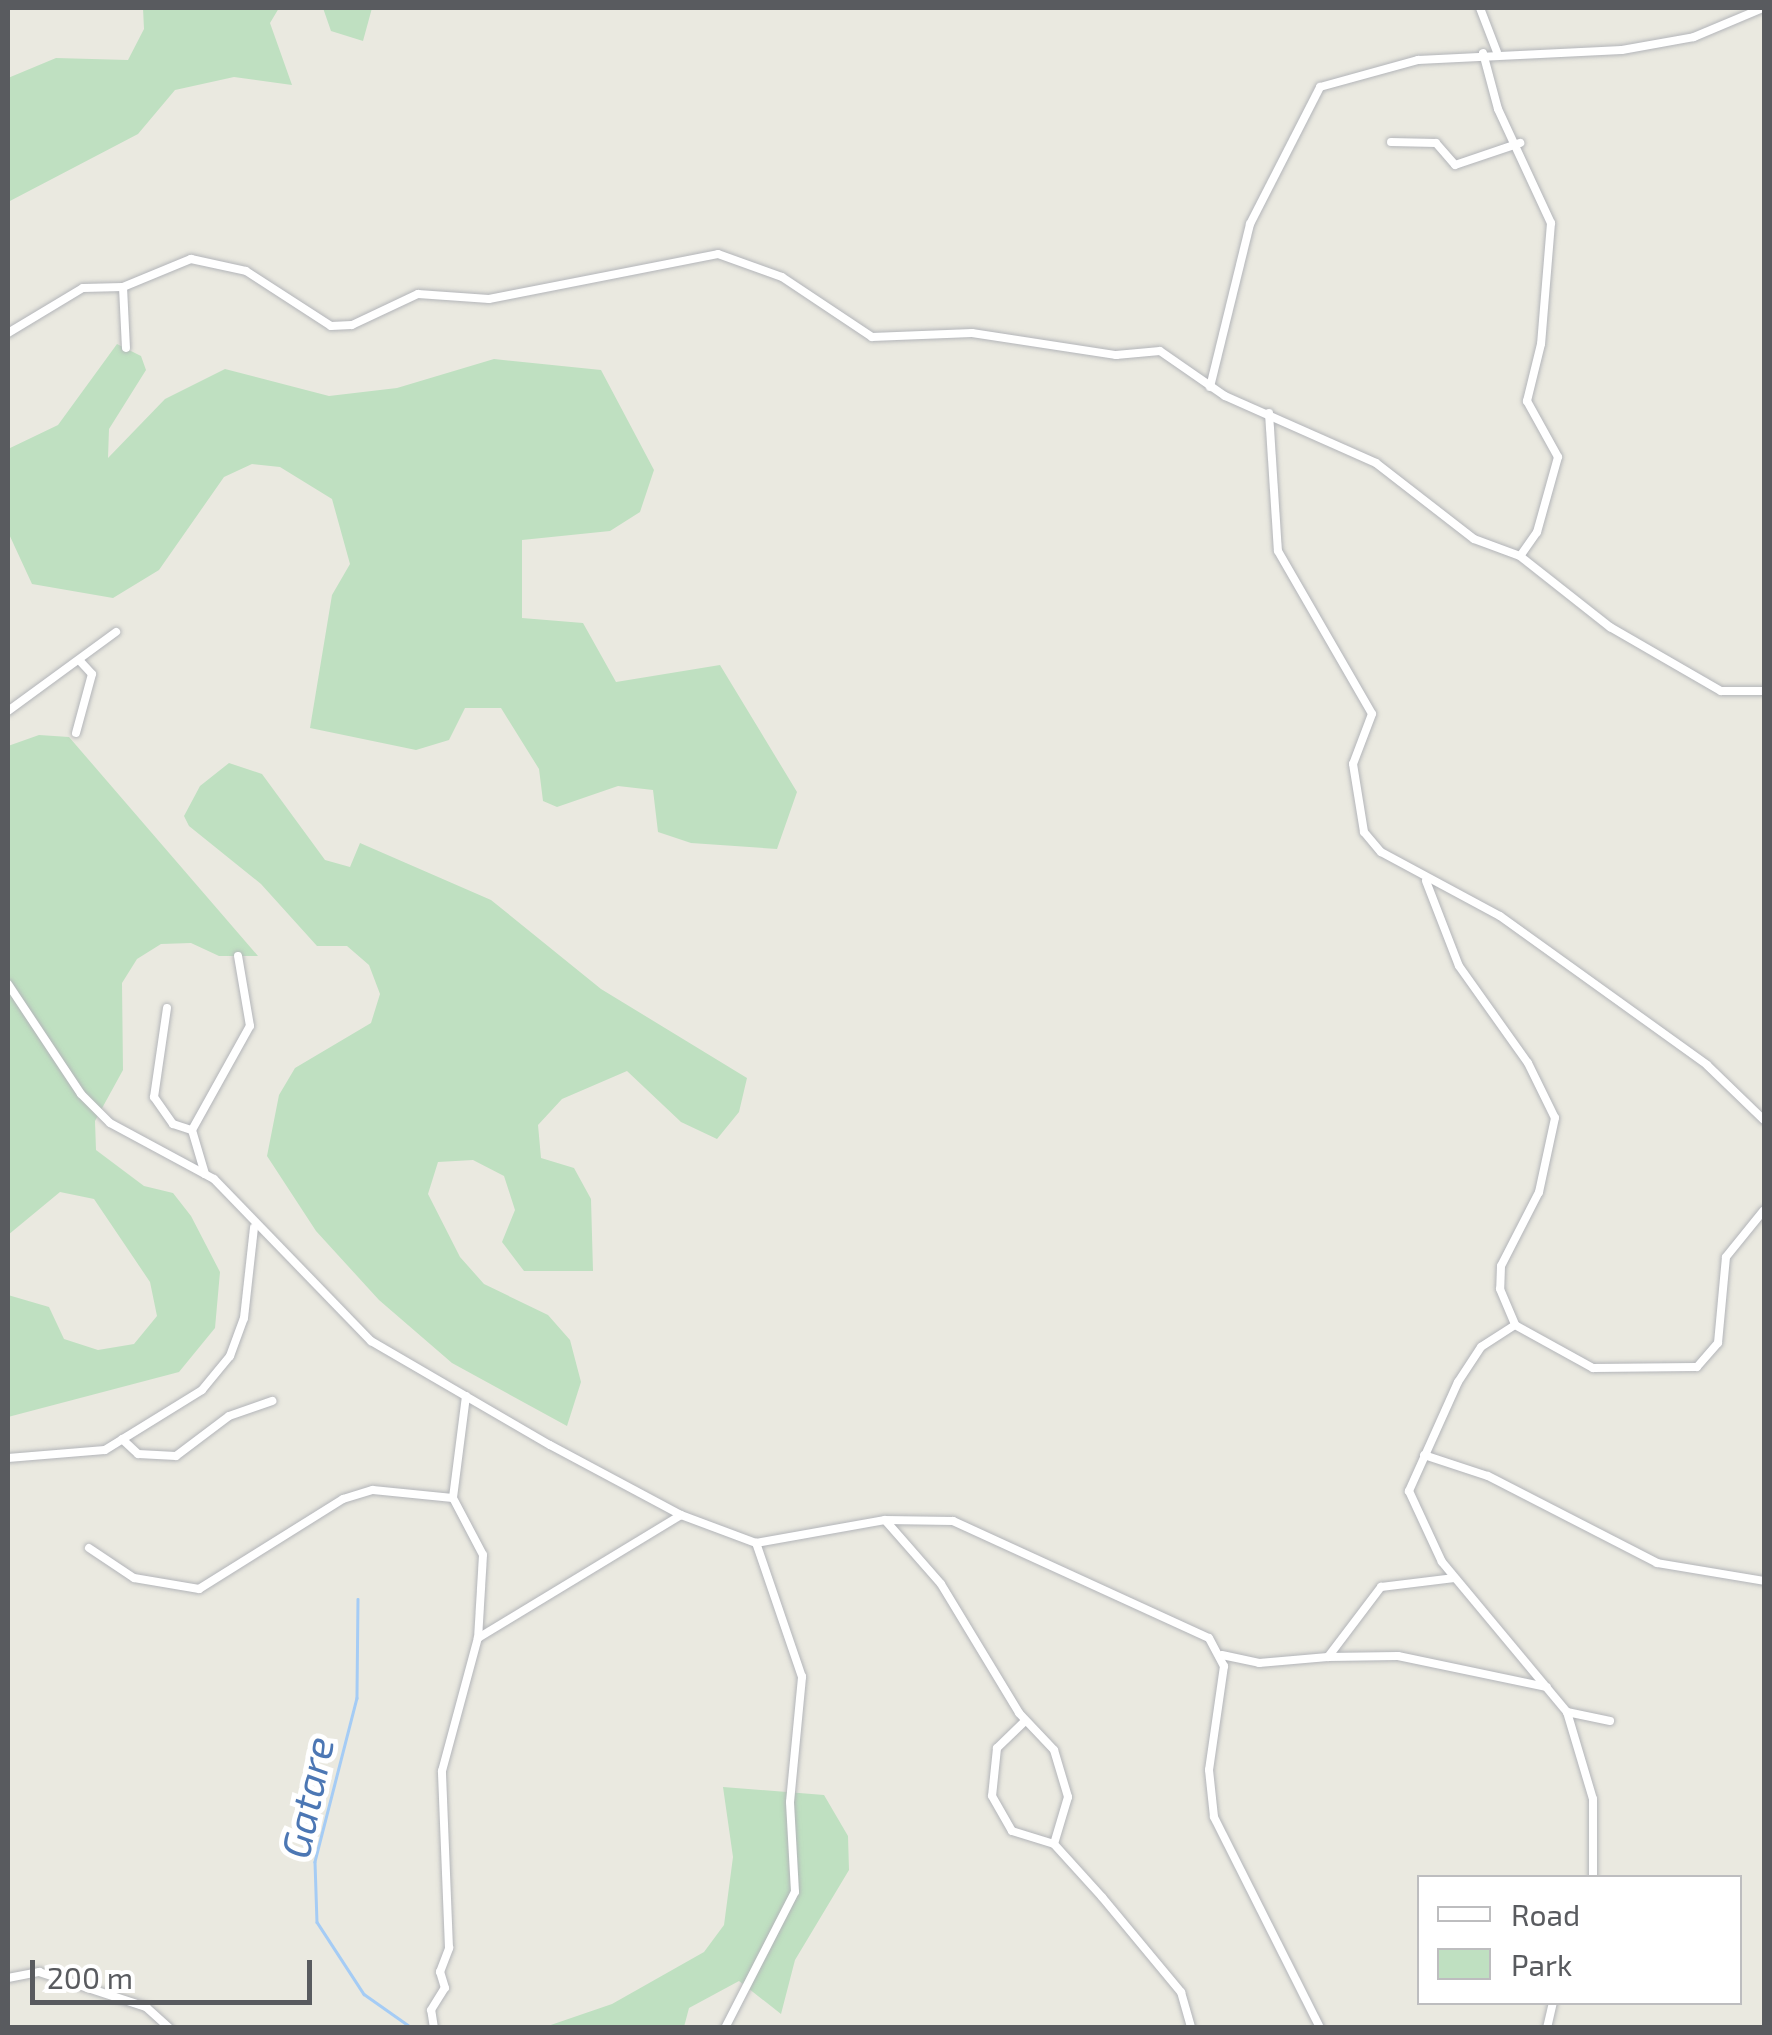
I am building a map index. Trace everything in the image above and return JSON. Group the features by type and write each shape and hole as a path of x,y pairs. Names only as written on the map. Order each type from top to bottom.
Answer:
{"street":[{"path":"1480,8 1497,52"},
{"path":"1210,386 1250,224 1312,93 1351,74 1483,53 1563,57 1622,50 1694,36 1763,8"},
{"path":"1483,53 1498,109 1520,144 1552,223 1541,344 1527,401 1558,450 1537,532 1520,556"},
{"path":"1392,142 1436,143 1454,165 1520,144"},
{"path":"8,333 83,288 122,286 192,259 220,262 317,322 352,325 418,294 489,299 718,254 782,277 872,337 972,334 1116,355 1160,351 1210,386 1376,463 1474,538 1520,556 1610,627 1721,691 1764,691"},
{"path":"122,286 126,348"},
{"path":"1269,413 1278,550 1372,714 1353,764 1364,832 1426,881 1500,916 1707,1065 1764,1120"},
{"path":"8,711 116,632"},
{"path":"76,733 92,674 80,661"},
{"path":"1426,881 1459,966 1528,1062 1555,1118 1539,1192 1500,1266 1500,1290 1515,1326 1593,1368 1697,1367 1718,1344 1726,1257 1764,1210"},
{"path":"205,1174 192,1130 250,1026 238,956"},
{"path":"8,984 81,1094 110,1124 205,1174 254,1228 370,1341 681,1514 756,1544 886,1520 953,1521 1209,1638 1222,1655 1259,1663 1398,1656 1547,1688"},
{"path":"167,1008 154,1097 173,1124 192,1130"},
{"path":"8,1458 93,1452 122,1440 202,1390 230,1356 250,1289 254,1228"},
{"path":"1515,1326 1481,1347 1408,1490 1454,1578 1567,1712 1593,1799 1593,1875"},
{"path":"434,2028 431,2010 444,1988 440,1972 449,1948 442,1771 478,1638 483,1556 454,1498 466,1396"},
{"path":"122,1440 138,1454 176,1456 229,1416 272,1401"},
{"path":"1424,1455 1488,1476 1658,1563 1764,1581"},
{"path":"89,1548 134,1578 199,1589 343,1499 374,1490 454,1498"},
{"path":"478,1638 681,1514"},
{"path":"886,1520 942,1584 1026,1721 1063,1772 1068,1797 1054,1844"},
{"path":"725,2028 795,1892 790,1802 802,1676 756,1544"},
{"path":"1328,1657 1381,1587 1454,1578"},
{"path":"1222,1655 1209,1770 1214,1818 1320,2028"},
{"path":"1567,1712 1610,1721"},
{"path":"1026,1721 997,1748 992,1796 1012,1830 1054,1844 1181,1992 1191,2028"},
{"path":"8,1978 39,1972 146,2007 170,2028"}],"green space":[{"path":"143,8 279,8 270,23 292,85 234,77 175,90 138,134 8,202 8,78 56,58 128,60 144,29"},
{"path":"323,8 372,8 363,41 331,31"},
{"path":"117,344 141,356 146,370 109,429 108,458 165,399 225,369 329,396 397,388 494,359 601,370 654,470 640,512 610,531 522,540 522,618 583,623 616,682 720,665 797,792 777,849 691,843 658,832 653,790 618,786 557,807 543,801 539,769 501,708 465,708 449,740 416,750 310,728 332,595 350,564 332,499 280,467 252,464 224,477 159,570 113,598 32,584 8,532 8,449 58,425"},
{"path":"39,735 69,737 258,956 219,956 191,943 161,944 137,959 122,983 123,1070 95,1121 96,1150 144,1186 173,1193 191,1216 220,1272 215,1328 179,1372 8,1417 8,1295 49,1307 64,1339 98,1350 134,1344 157,1316 150,1282 94,1199 60,1192 8,1235 8,746"},
{"path":"229,763 262,774 325,860 350,867 360,843 491,900 601,989 747,1078 739,1112 717,1139 681,1122 627,1071 562,1099 538,1125 541,1158 574,1168 591,1199 593,1271 524,1271 502,1242 515,1210 504,1176 473,1160 438,1162 428,1194 460,1257 484,1284 548,1315 570,1340 581,1382 567,1426 452,1363 379,1300 316,1231 267,1156 279,1095 295,1068 371,1023 380,994 369,965 347,946 317,946 261,884 189,826 184,816 200,786"},
{"path":"723,1787 824,1795 848,1836 849,1870 795,1960 781,2014 739,1981 689,2008 684,2027 542,2028 612,2004 704,1952 724,1925 733,1857"}],"waterway":[{"name":"Gatare","path":"358,1599 357,1698 315,1862 317,1922 364,1994 412,2028"}]}
